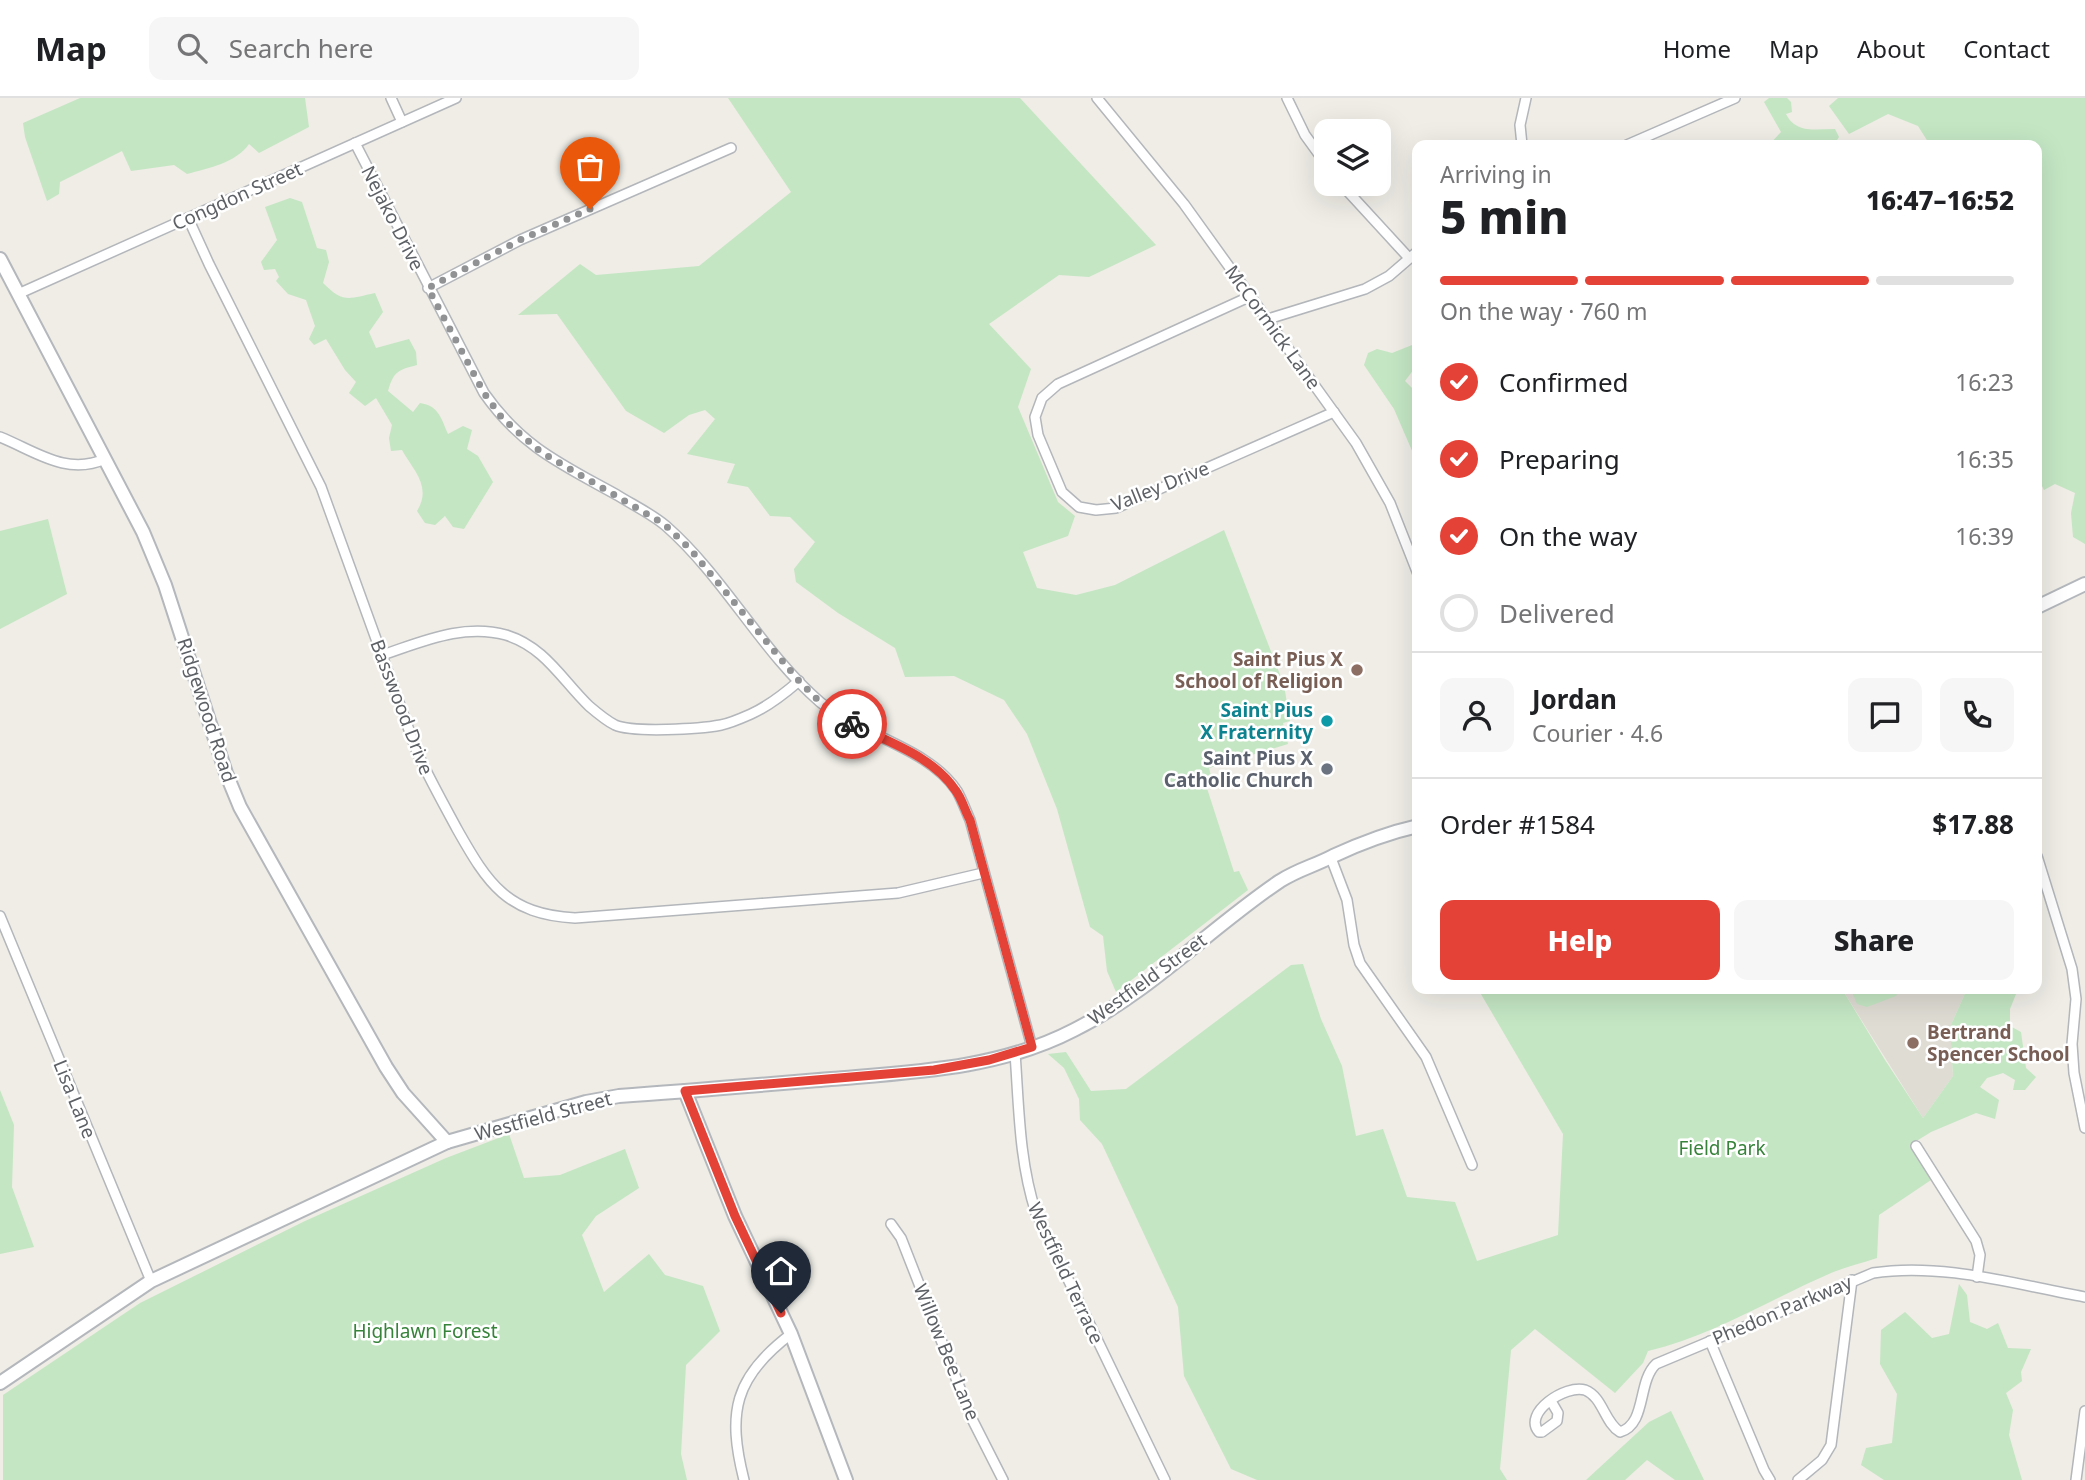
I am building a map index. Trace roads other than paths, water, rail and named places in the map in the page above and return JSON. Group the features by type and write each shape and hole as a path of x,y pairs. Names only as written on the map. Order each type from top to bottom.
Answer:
{"main road":[{"name":"Ridgewood Road","path":"0,259 143,532 165,585 226,773 240,807 386,1067 403,1093 447,1142"},
{"path":"2042,605 2085,584"},
{"name":"Westfield Street","path":"0,1383 151,1281 447,1142 586,1102 619,1096 964,1066 1015,1053 1073,1031 1111,1009 1281,880 1307,865 1331,858 1370,839 1412,828"},
{"path":"685,1091 735,1216 791,1334 846,1480"}],"street":[{"path":"391,98 402,122"},
{"name":"Congdon Street","path":"18,294 456,98"},
{"name":"McCormick Lane","path":"1097,98 1184,204 1356,443 1390,503 1412,559"},
{"path":"1287,98 1314,147"},
{"path":"1522,140 1520,125 1526,98"},
{"path":"1638,140 1735,98"},
{"name":"Nejako Drive","path":"355,143 484,393 502,418 541,452 664,524 691,550 799,681 845,721 913,754 937,769 957,791 1032,1047"},
{"path":"428,288 520,240 731,148"},
{"path":"1352,196 1409,258"},
{"name":"Basswood Drive","path":"188,218 321,487 429,779 480,869 496,888 522,906 549,916 575,918 898,893 983,873"},
{"path":"1268,319 1366,289 1389,276 1412,256"},
{"name":"Valley Drive","path":"1251,296 1058,384 1042,398 1035,417 1038,435 1062,492 1079,507 1096,510 1116,508 1334,412"},
{"path":"0,437 60,464 85,466 105,459"},
{"path":"382,655 443,635 476,629 506,635 528,644 553,664 590,706 616,726 644,730 722,724 750,715 776,701 799,681"},
{"path":"1331,858 1347,900 1354,945 1360,963 1426,1057 1472,1165"},
{"path":"2042,872 2072,969 2076,999 2072,1044 2074,1073 2085,1128"},
{"name":"Lisa Lane","path":"0,916 151,1281"},
{"name":"Westfield Terrace","path":"1015,1053 1023,1159 1036,1213 1165,1480"},
{"path":"1916,1146 1976,1241 1980,1255 1977,1277"},
{"name":"Willow Bee Lane","path":"891,1224 901,1238 972,1419 1003,1480"},
{"name":"Phedon Parkway","path":"1551,1401 1569,1389 1588,1391 1596,1398 1614,1429 1620,1432 1626,1430 1635,1423 1648,1371 1666,1359 1873,1273 1896,1269 1977,1277 2085,1297"},
{"path":"1798,1480 1822,1460 1831,1445 1852,1280"},
{"path":"744,1480 738,1454 739,1394 748,1375 776,1345 791,1334"},
{"path":"1710,1341 1770,1480"},
{"path":"2079,1475 2085,1411"}],"place":[{"name":"Saint Pius X School of Religion","path":"1357,670"},
{"name":"Saint Pius X Fraternity","path":"1327,721"},
{"name":"Saint Pius X Catholic Church","path":"1327,769"},
{"name":"Bertrand Spencer School","path":"1913,1043"}],"park label":[{"name":"Field Park","path":"1722,1148"},
{"name":"Highlawn Forest","path":"425,1331"}]}
